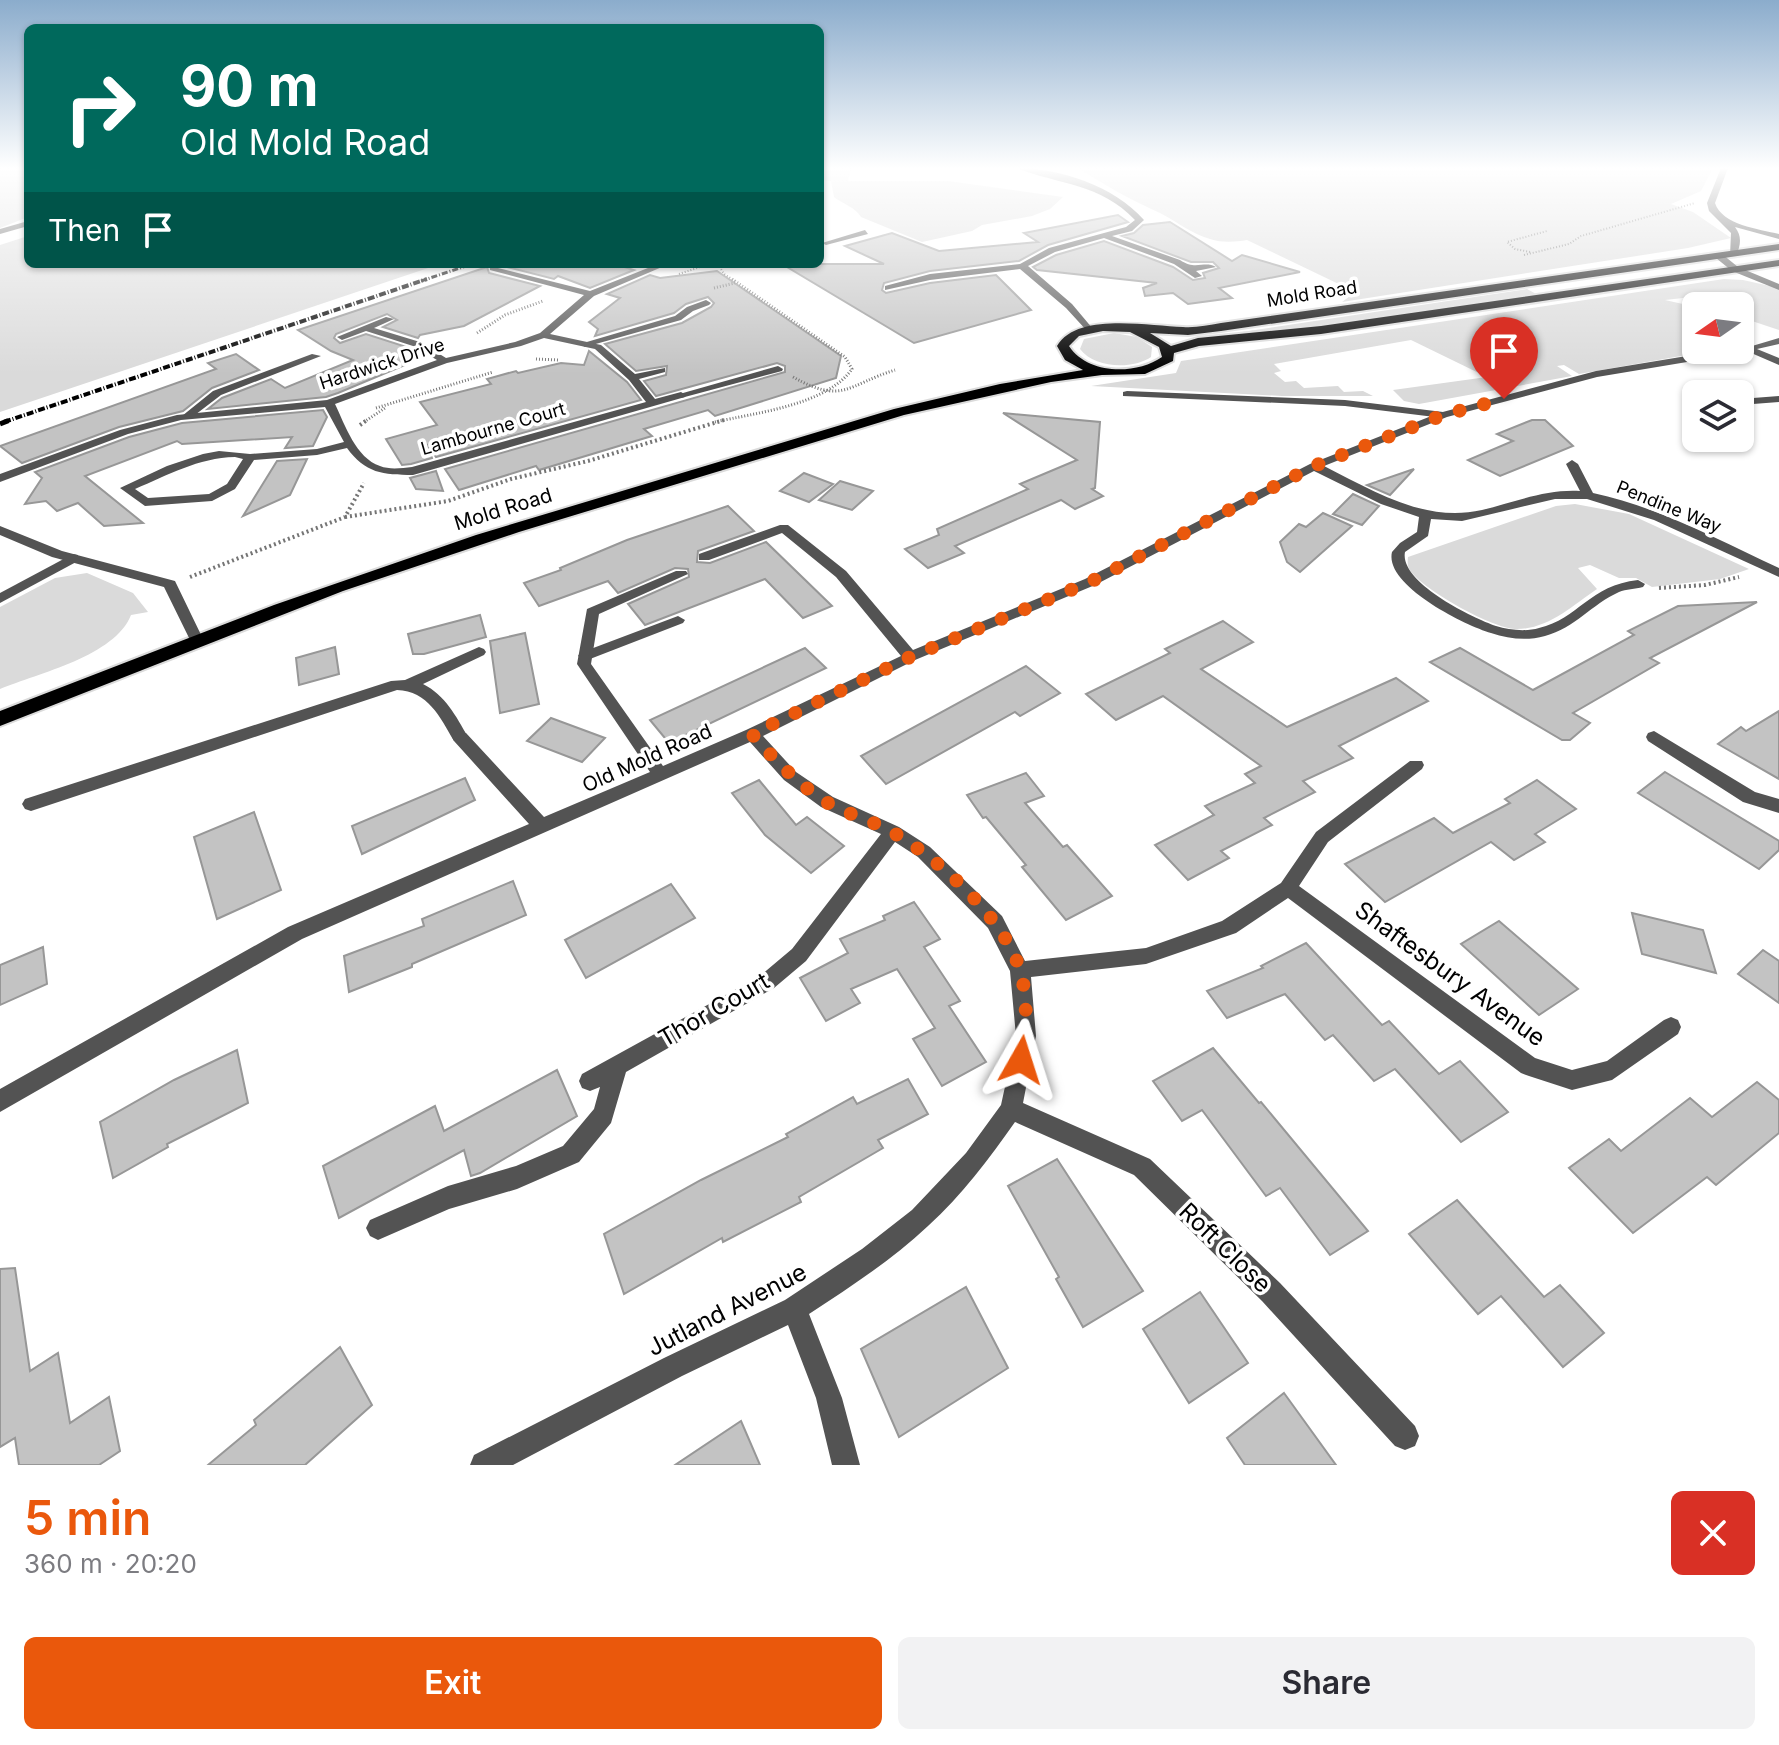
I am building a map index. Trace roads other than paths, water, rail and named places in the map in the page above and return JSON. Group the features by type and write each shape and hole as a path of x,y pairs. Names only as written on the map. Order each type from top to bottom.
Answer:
{"main road":[{"name":"Mold Road","path":"1032,379 1050,369 1066,354 1063,346 1067,339 1088,329 1188,331 1779,247"},
{"name":"Mold Road","path":"0,719 197,641 451,548 797,442 1032,379 1152,369 1169,358 1169,351 1198,342 1309,332 1779,263"},
{"path":"1135,330 1158,339 1169,351"},
{"path":"1066,354 1087,367 1103,371"}],"street":[{"path":"824,242 856,236"},
{"path":"1733,254 1737,236"},
{"path":"899,295 888,288 930,277 1022,266 1052,250 1107,237 1194,273 1212,267"},
{"path":"824,242 840,249"},
{"path":"1719,256 1735,269 1779,287"},
{"path":"1022,266 1069,306 1088,329"},
{"path":"493,268 591,294"},
{"name":"Hardwick Drive","path":"0,478 124,432 187,416 329,403 444,361 518,344 543,335 591,294 655,268"},
{"path":"580,343 678,318 706,303"},
{"path":"342,337 389,319"},
{"path":"366,328 431,349 444,361"},
{"path":"543,335 598,347 633,378 653,403"},
{"name":"Old Mold Road","path":"1754,347 1779,341"},
{"path":"1754,352 1779,362"},
{"path":"187,416 217,393 316,356"},
{"name":"Old Mold Road","path":"0,1101 295,933 752,734 910,657 1090,582 1314,466 1443,415 1596,374 1682,360"},
{"name":"Lambourne Court","path":"348,440 373,468 413,471 778,369"},
{"path":"633,378 661,370"},
{"path":"1127,394 1345,403 1443,415"},
{"path":"1754,401 1779,399"},
{"path":"250,457 231,486 212,497 145,502 126,488 205,457 317,452 348,440 329,403"},
{"path":"1572,464 1588,495"},
{"name":"Pendine Way","path":"1314,466 1401,507 1458,518 1542,497 1588,495 1649,515 1779,573"},
{"path":"1426,514 1423,533 1402,547 1397,558 1399,569 1420,589 1471,621 1493,629 1520,635 1547,631 1616,588 1638,584"},
{"path":"704,557 784,528 841,574 910,657"},
{"path":"0,530 73,558 170,584 197,641"},
{"path":"0,599 73,558"},
{"path":"660,774 584,664 592,612 681,574"},
{"path":"585,656 678,620"},
{"path":"31,804 346,700 396,685 410,684 479,652"},
{"path":"410,684 441,703 460,737 541,826"},
{"name":"Jutland Avenue","path":"484,1465 673,1367 794,1309 871,1258 920,1218 974,1161 1011,1109 1026,1036 1020,970 995,922 924,852 893,832 827,802 790,776 752,734"},
{"path":"1654,737 1749,797 1779,806"},
{"path":"1020,970 1146,956 1229,927 1288,888 1322,837 1416,765"},
{"name":"Thor Court","path":"590,1081 767,982 799,955 893,832"},
{"name":"Shaftesbury Avenue","path":"1288,888 1529,1066 1572,1080 1612,1070 1671,1027"},
{"path":"378,1228 448,1198 517,1177 571,1154 603,1115 617,1066"},
{"name":"Roft Close","path":"1011,1109 1142,1167 1271,1292 1405,1436"},
{"path":"794,1309 829,1398 846,1465"}],"railway":[{"path":"427,279 460,268"},
{"path":"4,422 427,279"},
{"path":"421,281 427,279"},
{"path":"0,424 10,420"}]}
